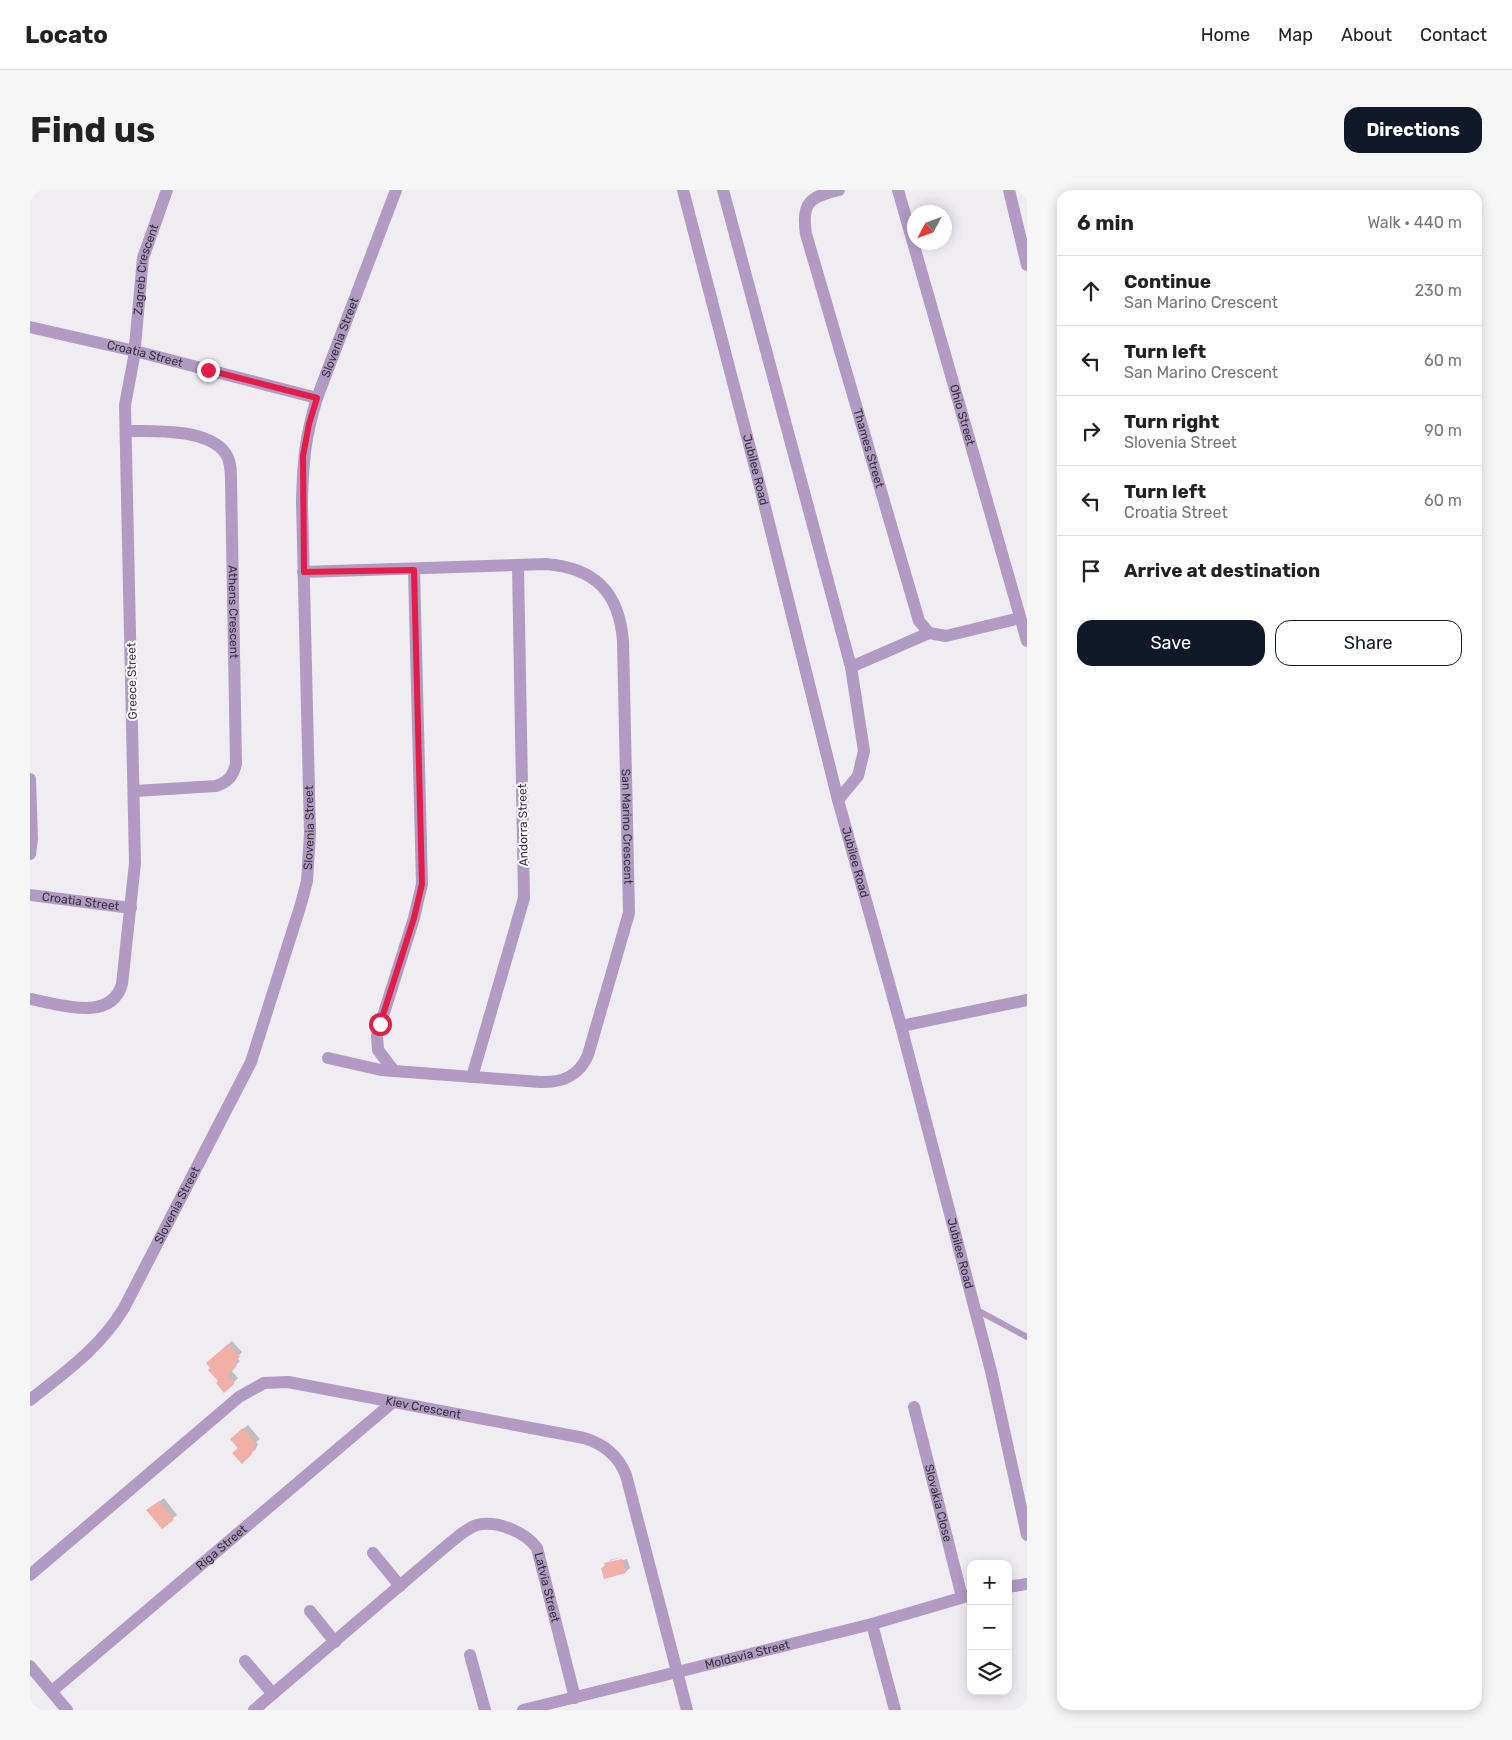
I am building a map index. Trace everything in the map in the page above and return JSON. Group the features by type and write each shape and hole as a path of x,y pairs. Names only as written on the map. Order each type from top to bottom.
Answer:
{"street":[{"name":"Zagreb Crescent","path":"135,350 143,258 167,190"},
{"name":"Slovenia Street","path":"30,1400 84,1357 102,1339 119,1316 251,1062 267,1017 301,904 310,853 303,456 309,424 317,398 396,190"},
{"name":"Jubilee Road","path":"683,190 756,470 838,800 901,1026 1005,1429 1027,1535"},
{"path":"723,190 852,667 864,750 858,776 838,800"},
{"name":"Thames Street","path":"839,190 819,196 808,204 804,211 806,234 914,609 919,621 929,633"},
{"name":"Ohio Street","path":"898,190 1027,641"},
{"path":"1009,190 1027,265"},
{"name":"Croatia Street","path":"31,331 135,350 317,398"},
{"name":"Greece Street","path":"30,999 87,1008 107,1005 118,995 122,984 135,863 135,791 125,406 135,350"},
{"name":"Athens Crescent","path":"126,431 195,435 211,442 226,454 230,466 231,481 236,764 230,778 225,783 216,786 135,791"},
{"name":"San Marino Crescent","path":"304,572 558,565 586,573 607,592 620,620 623,641 629,913 588,1055 581,1068 569,1078 553,1082 394,1071 328,1058"},
{"name":"Andorra Street","path":"472,1077 524,898 518,566"},
{"path":"394,1071 378,1050 376,1035 414,918 422,884 414,570"},
{"path":"852,667 929,633 946,636 1020,618"},
{"path":"30,779 30,854"},
{"name":"Croatia Street","path":"30,896 131,908"},
{"path":"901,1026 1027,1000"},
{"name":"Kiev Crescent","path":"30,1575 239,1397 257,1386 272,1382 288,1382 584,1438 602,1445 612,1452 623,1467 687,1710"},
{"name":"Riga Street","path":"52,1691 392,1403"},
{"name":"Slovakia Close","path":"914,1407 966,1596"},
{"name":"Latvia Street","path":"254,1710 460,1535 474,1526 496,1526 516,1531 527,1537 537,1548 575,1698"},
{"path":"374,1553 400,1586"},
{"path":"1012,1586 1027,1584"},
{"name":"Moldavia Street","path":"523,1710 872,1624 966,1596"},
{"path":"310,1611 335,1642"},
{"path":"872,1624 896,1710"},
{"path":"470,1655 485,1710"},
{"path":"245,1661 273,1694"},
{"path":"30,1666 67,1710"}],"lane":[{"path":"974,1308 1027,1337"}],"building":[{"path":"228,1344 240,1357 234,1362 237,1366 228,1375 235,1383 224,1393 216,1383 218,1381 208,1370 210,1368 206,1363"},
{"path":"243,1428 257,1444 253,1447 255,1449 251,1452 252,1454 242,1464 232,1453 238,1448 230,1439"},
{"path":"159,1501 174,1520 162,1529 146,1510"},
{"path":"622,1559 626,1573 604,1579 601,1568 605,1567 604,1563"}],"route":[{"path":"208,370 317,398 304,443 303,456 304,572 414,570 422,884 414,918 380,1024"}]}
